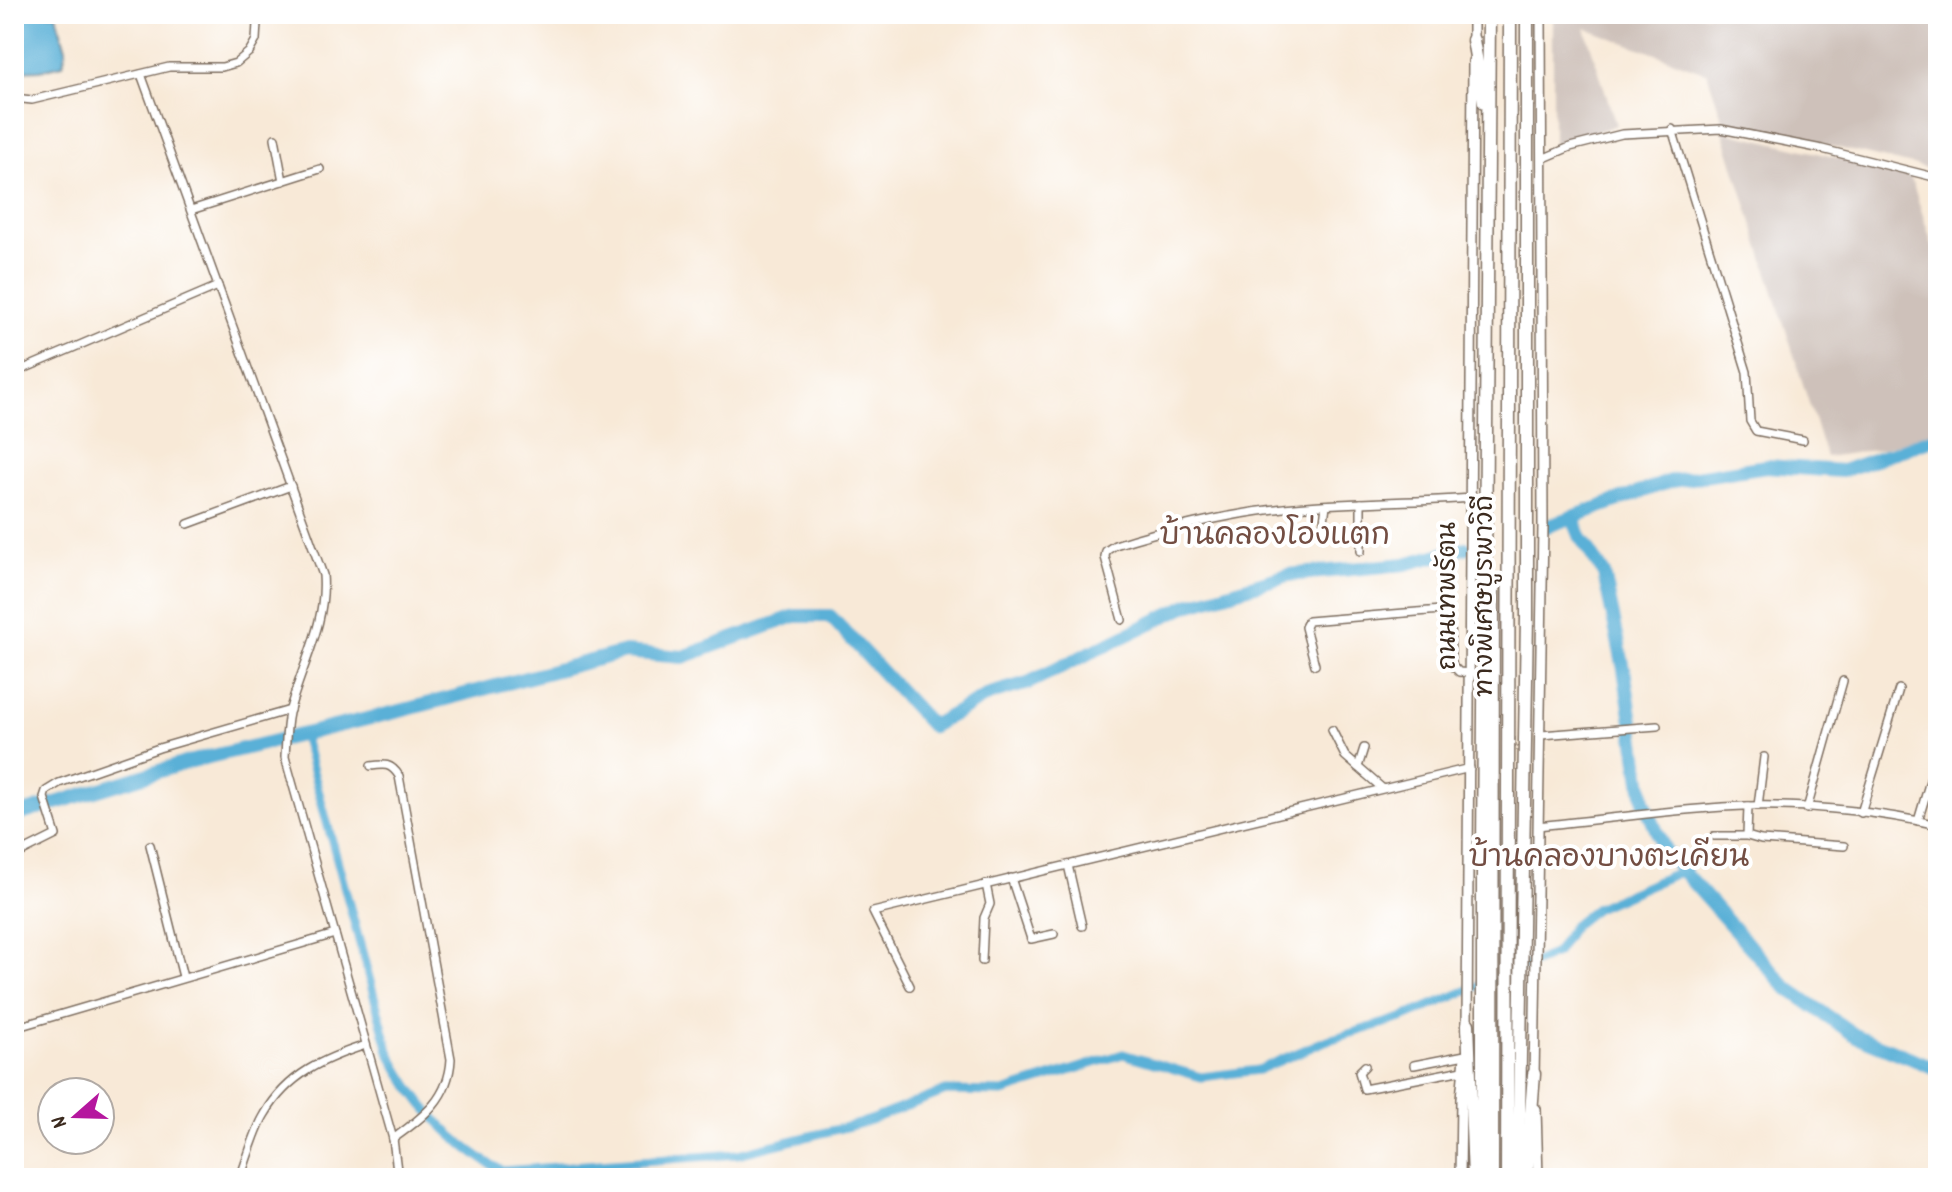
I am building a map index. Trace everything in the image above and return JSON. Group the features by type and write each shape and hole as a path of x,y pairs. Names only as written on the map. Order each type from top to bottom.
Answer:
{"highway":[{"name":"ถนนเทพรัตน","path":"1483,1178 1483,850 1492,14"},
{"name":"ทางพิเศษบูรพาวิถี","path":"1492,14 1492,1178"},
{"name":"ทางพิเศษบูรพาวิถี","path":"1507,1178 1510,14"},
{"path":"1518,1178 1527,617 1527,14"},
{"path":"1526,81 1538,14"},
{"path":"1473,40 1490,133"},
{"path":"1468,1024 1474,1178"},
{"path":"1526,1178 1534,1074"}],"main road":[{"name":"ถนนเทพรัตน","path":"1460,1178 1463,1070 1468,1024 1473,14"},
{"path":"1538,14 1542,159 1543,526 1534,1074 1538,1178"}],"street":[{"path":"14,98 32,100 169,67 222,67 236,63 249,52 256,40 254,14"},
{"path":"141,74 323,575 325,596 322,616 290,710 285,757 393,1139 398,1178"},
{"path":"1542,159 1597,139 1672,129 1732,130 1938,178"},
{"path":"1672,129 1747,372 1752,428 1803,440"},
{"path":"275,138 283,181"},
{"path":"191,210 320,169"},
{"path":"14,373 218,286"},
{"path":"188,524 291,486"},
{"path":"1122,620 1105,557 1110,548 1129,540 1274,509 1472,498"},
{"path":"1361,503 1361,551"},
{"path":"1322,537 1326,505"},
{"path":"1315,665 1305,627 1308,621 1441,610 1448,613 1451,626 1453,666 1459,672 1471,673"},
{"path":"1807,809 1843,681"},
{"path":"1861,813 1899,689"},
{"path":"14,856 56,835 44,797 46,791 59,783 159,748 290,710"},
{"path":"1541,735 1657,726"},
{"path":"1332,730 1341,751 1382,788"},
{"path":"1358,767 1364,748"},
{"path":"1918,821 1938,754"},
{"path":"1758,806 1764,757"},
{"path":"371,766 386,764 394,767 399,776 451,1059 450,1075 433,1108 393,1139"},
{"path":"910,986 873,912 1470,768"},
{"path":"1747,836 1748,806"},
{"path":"1538,826 1748,806 1861,813 1938,825"},
{"path":"1714,836 1747,836 1761,840 1844,846"},
{"path":"150,845 183,977"},
{"path":"1068,865 1082,926"},
{"path":"1011,878 1028,935 1035,940 1054,934"},
{"path":"982,961 984,918 990,904 986,884"},
{"path":"14,1028 335,934"},
{"path":"240,1178 264,1115 288,1085 318,1062 366,1045"},
{"path":"1414,1065 1465,1055"},
{"path":"1365,1066 1359,1072 1364,1089 1463,1070"}],"shaded area":[{"path":"1553,14 1938,14 1938,171 1723,121 1707,73 1585,28 1616,125 1553,147"},
{"path":"1723,131 1910,175 1938,263 1938,432 1880,449 1826,457"}],"water":[{"path":"14,14 56,14 66,49 63,65 14,71"}],"waterway":[{"path":"1548,526 1671,481 1766,466 1842,471 1938,437"},
{"path":"1573,518 1581,538 1604,574 1624,669 1644,801 1665,851 1786,987 1856,1036 1938,1069"},
{"path":"14,816 192,761 625,652 683,657 795,616 830,616 932,726 990,694 1028,683 1188,605 1288,575 1405,564 1465,548"},
{"path":"303,734 389,1051 410,1087 436,1120 467,1148 502,1171 738,1154 862,1123 946,1091 1003,1092 1123,1054 1201,1077 1258,1070 1325,1041 1402,1018 1556,953 1573,926 1596,908 1681,871"}],"district":[{"name":"บ้านคลองโอ่งแตก","path":"1275,538"},
{"name":"บ้านคลองบางตะเคียน","path":"1609,860"}]}
